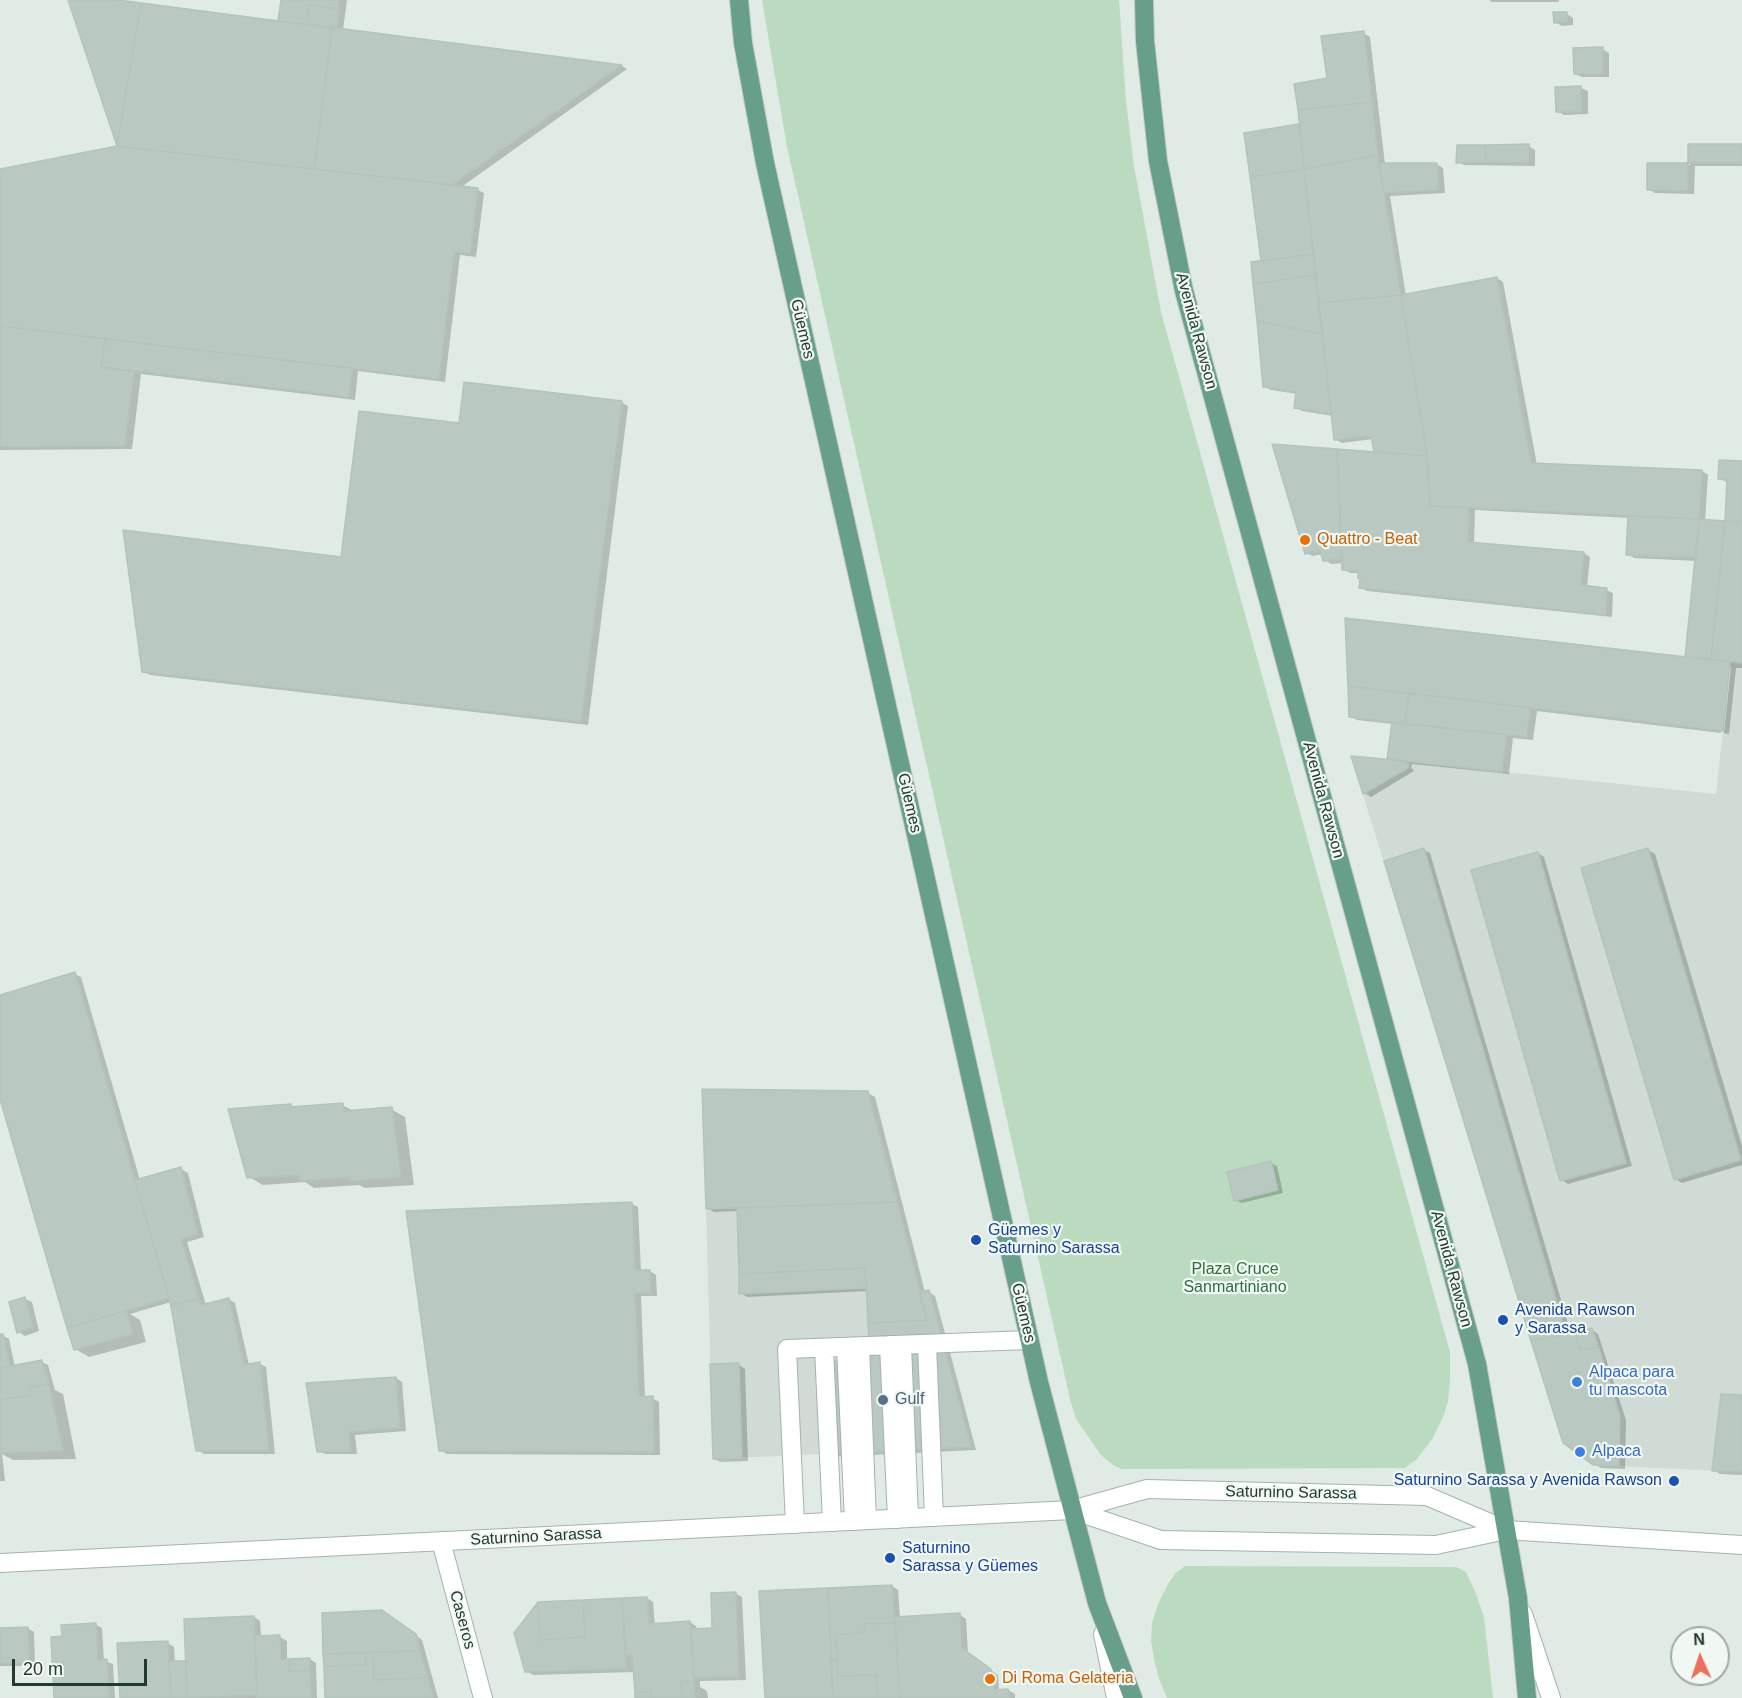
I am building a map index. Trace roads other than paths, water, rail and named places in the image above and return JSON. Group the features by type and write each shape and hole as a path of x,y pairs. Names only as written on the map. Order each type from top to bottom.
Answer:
{"main road":[{"name":"Güemes","path":"739,0 743,43 765,163 1029,1340 1097,1603 1133,1698"},
{"name":"Avenida Rawson","path":"1144,0 1145,40 1158,161 1184,291 1477,1365 1518,1598 1527,1698"}],"street":[{"path":"795,1524 787,1349 1029,1340"},
{"path":"927,1344 934,1517"},
{"path":"895,1345 903,1519"},
{"path":"853,1347 861,1521"},
{"path":"824,1348 832,1522"},
{"name":"Saturnino Sarassa","path":"0,1563 1072,1510 1147,1489 1427,1496 1506,1530"},
{"name":"Saturnino Sarassa","path":"1072,1510 1161,1540 1436,1545 1506,1530 1742,1545"},
{"name":"Caseros","path":"441,1541 483,1698"},
{"name":"Avenida Rawson","path":"1518,1598 1551,1698"},
{"name":"Güemes","path":"1097,1603 1116,1698"}],"place":[{"name":"Quattro - Beat","path":"1305,540"},
{"name":"Güemes y Saturnino Sarassa","path":"976,1240"},
{"name":"Avenida Rawson y Sarassa","path":"1503,1320"},
{"name":"Alpaca para tu mascota","path":"1577,1382"},
{"name":"Gulf","path":"883,1400"},
{"name":"Alpaca","path":"1580,1452"},
{"name":"Saturnino Sarassa y Avenida Rawson","path":"1674,1481"},
{"name":"Saturnino Sarassa y Güemes","path":"890,1558"},
{"name":"Di Roma Gelateria","path":"990,1679"}],"park label":[{"name":"Plaza Cruce Sanmartiniano","path":"1235,1279"}]}
